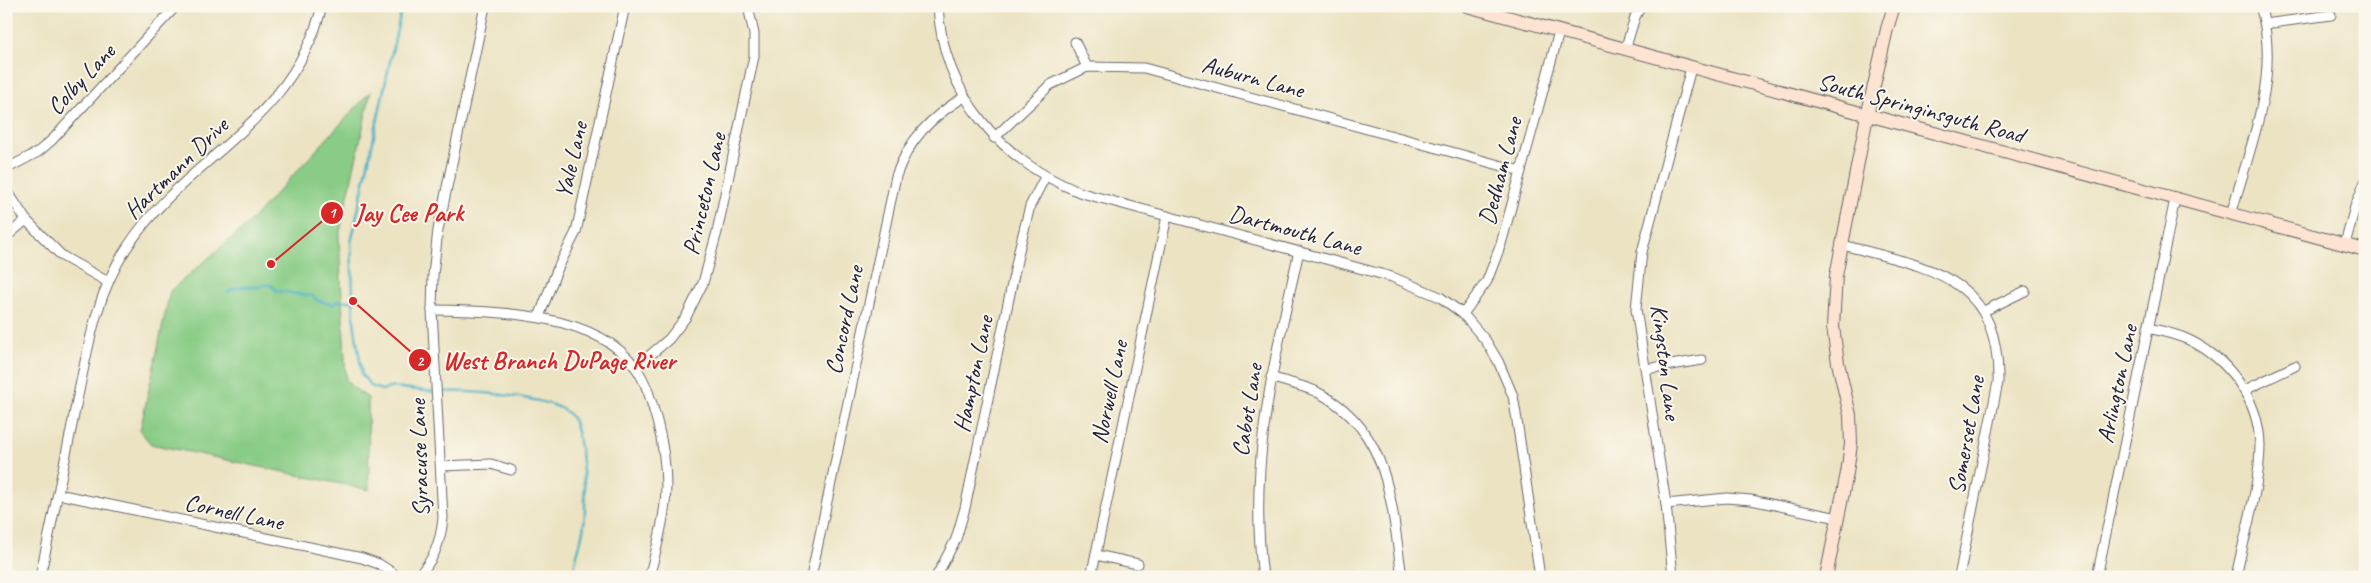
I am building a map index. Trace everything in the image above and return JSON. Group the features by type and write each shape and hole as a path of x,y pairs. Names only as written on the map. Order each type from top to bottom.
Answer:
{"street":[{"name":"Colby Lane","path":"6,169 38,152 52,140 176,6"},
{"name":"Hartmann Drive","path":"40,577 93,325 108,282 133,238 158,208 272,103 302,59 322,6"},
{"name":"Syracuse Lane","path":"416,577 430,560 441,535 443,518 432,310 437,238 485,6"},
{"name":"Yale Lane","path":"539,316 557,270 576,232 625,6"},
{"name":"Princeton Lane","path":"636,367 669,339 686,317 700,292 710,263 754,56 754,34 748,6"},
{"name":"Dartmouth Lane","path":"938,6 945,49 964,97 994,138 1045,177 1082,193 1411,284 1440,297 1463,314 1493,351 1512,396 1540,577"},
{"name":"South Springinsguth Road","path":"1467,6 2365,250"},
{"path":"1625,50 1641,6"},
{"path":"1826,577 1851,444 1850,415 1838,363 1833,327 1836,276 1868,116 1887,29 1894,6"},
{"path":"2231,215 2266,85 2268,62 2265,24 2260,6"},
{"path":"2265,24 2331,15"},
{"name":"Dedham Lane","path":"1463,314 1487,281 1494,267 1559,32"},
{"path":"1076,42 1087,67"},
{"name":"Auburn Lane","path":"994,138 1050,85 1087,67 1144,68 1521,170"},
{"name":"Kingston Lane","path":"1673,577 1666,504 1636,309 1642,252 1691,68"},
{"name":"Concord Lane","path":"811,577 896,176 906,151 924,126 964,97"},
{"name":"Hampton Lane","path":"936,577 956,539 965,508 1020,246 1030,206 1045,177"},
{"path":"2345,244 2354,207 2365,182"},
{"path":"6,189 26,220 62,256 108,282"},
{"name":"Arlington Lane","path":"2097,577 2175,199"},
{"name":"Norwell Lane","path":"1091,577 1166,216"},
{"path":"6,237 26,220"},
{"name":"Somerset Lane","path":"1843,245 1935,270 1964,289 1984,311 1996,350 1998,382 1958,577"},
{"name":"Cabot Lane","path":"1262,577 1257,534 1258,462 1271,377 1299,252"},
{"path":"1984,311 2025,291"},
{"path":"432,310 493,311 539,316 596,336 613,345 636,367 656,417 663,444 667,483 667,505 650,577"},
{"path":"2148,328 2189,340 2208,352 2226,366 2245,390 2253,408 2260,445 2257,475 2236,577"},
{"path":"1646,369 1702,360"},
{"path":"2245,390 2295,366"},
{"path":"1271,377 1313,390 1325,397 1349,414 1366,433 1385,472 1402,577"},
{"path":"441,466 491,464 511,470"},
{"name":"Cornell Lane","path":"58,494 362,558 379,564 399,577"},
{"path":"1666,504 1727,498 1751,500 1838,518"},
{"path":"1096,554 1138,564"}],"green space":[{"path":"371,91 339,237 346,379 351,386 368,398 369,490 151,444 140,431 170,291 247,225"}],"waterway":[{"path":"402,6 351,243 354,321 362,375 371,386 382,390 393,387 434,392"},
{"path":"228,292 239,287 271,285 277,291 313,296 318,301 333,304 337,301 352,301"},
{"path":"440,392 488,393 528,399 561,408 570,415 578,435 583,467 585,500 583,531 573,577"}],"place":[{"name":"Jay Cee Park","path":"271,264"},
{"name":"West Branch DuPage River","path":"353,301"}]}
